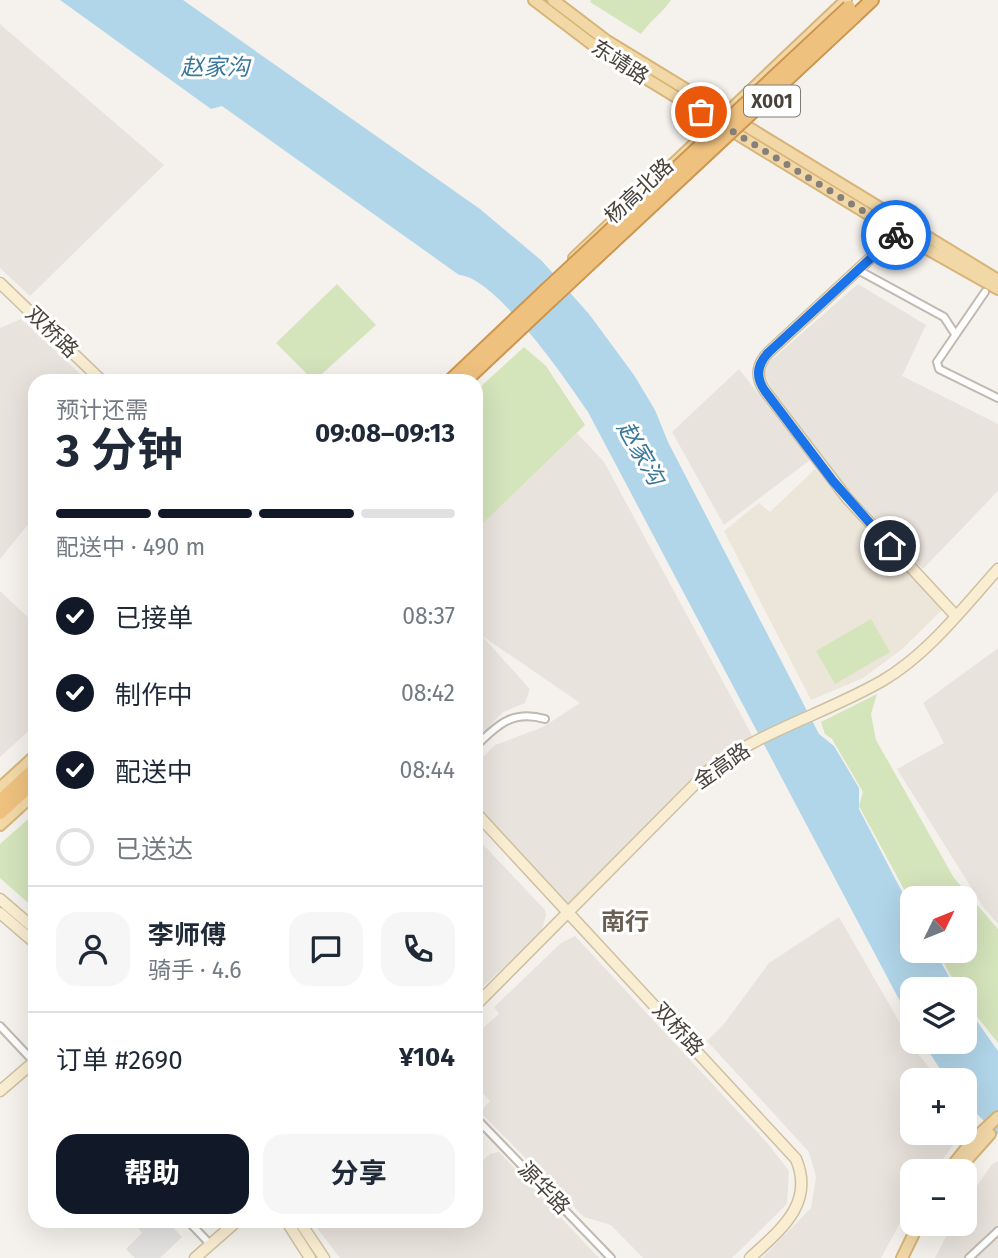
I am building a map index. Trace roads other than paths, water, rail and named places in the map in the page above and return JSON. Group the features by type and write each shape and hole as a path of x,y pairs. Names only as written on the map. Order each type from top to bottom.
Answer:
{"highway":[{"name":"杨高北路","path":"458,374 548,295 852,6 872,0"},
{"name":"杨高北路","path":"472,374 548,295"},
{"path":"0,801 28,775"},
{"path":"0,813 28,787"}],"main road":[{"name":"东靖路","path":"534,0 601,51 716,122 742,133 903,229 998,289"},
{"name":"东靖路","path":"553,0 607,41 723,112 742,133"},
{"name":"X001","path":"548,295 601,261 742,133 877,0"},
{"name":"X001","path":"548,295 586,244 716,122 723,112 852,6"},
{"name":"东靖路","path":"903,229 998,280"},
{"path":"0,789 28,763"},
{"path":"0,825 28,799"},
{"path":"958,1159 972,1141 998,1117"},
{"path":"968,1159 998,1126"},
{"path":"902,1258 913,1236"},
{"path":"909,1258 920,1236"}],"street":[{"path":"903,229 764,357 758,377 765,391 833,481 955,615"},
{"path":"858,270 944,317 955,334"},
{"name":"双桥路","path":"0,283 95,374"},
{"path":"985,292 937,362 939,369 998,398"},
{"name":"金高路","path":"483,998 695,783 740,750 881,681 915,656 998,569"},
{"path":"483,740 506,719 524,715 545,719"},
{"name":"双桥路","path":"483,821 796,1159 803,1189 796,1210 750,1258"},
{"path":"0,899 28,923"},
{"path":"0,913 28,937"},
{"path":"0,1026 28,1054"},
{"path":"0,1091 28,1067"},
{"name":"源华路","path":"483,1125 611,1258"},
{"path":"195,1228 210,1244"},
{"path":"195,1258 229,1228"},
{"path":"291,1228 310,1258"},
{"path":"304,1228 324,1258"},
{"path":"969,1258 998,1231"}],"water":[{"name":"赵家沟","path":"60,0 183,0 480,209 542,261 589,314 634,375 655,410 668,442 819,734 834,746 859,788 859,809 900,888 900,963 941,963 949,977 900,977 900,1001 588,412 530,333 492,293 474,280 459,275 222,106 211,109"},
{"path":"977,1021 998,1051 998,1135 977,1114 977,1068 939,1068 930,1054 977,1054"}],"district":[{"name":"南行","path":"625,922"}]}
